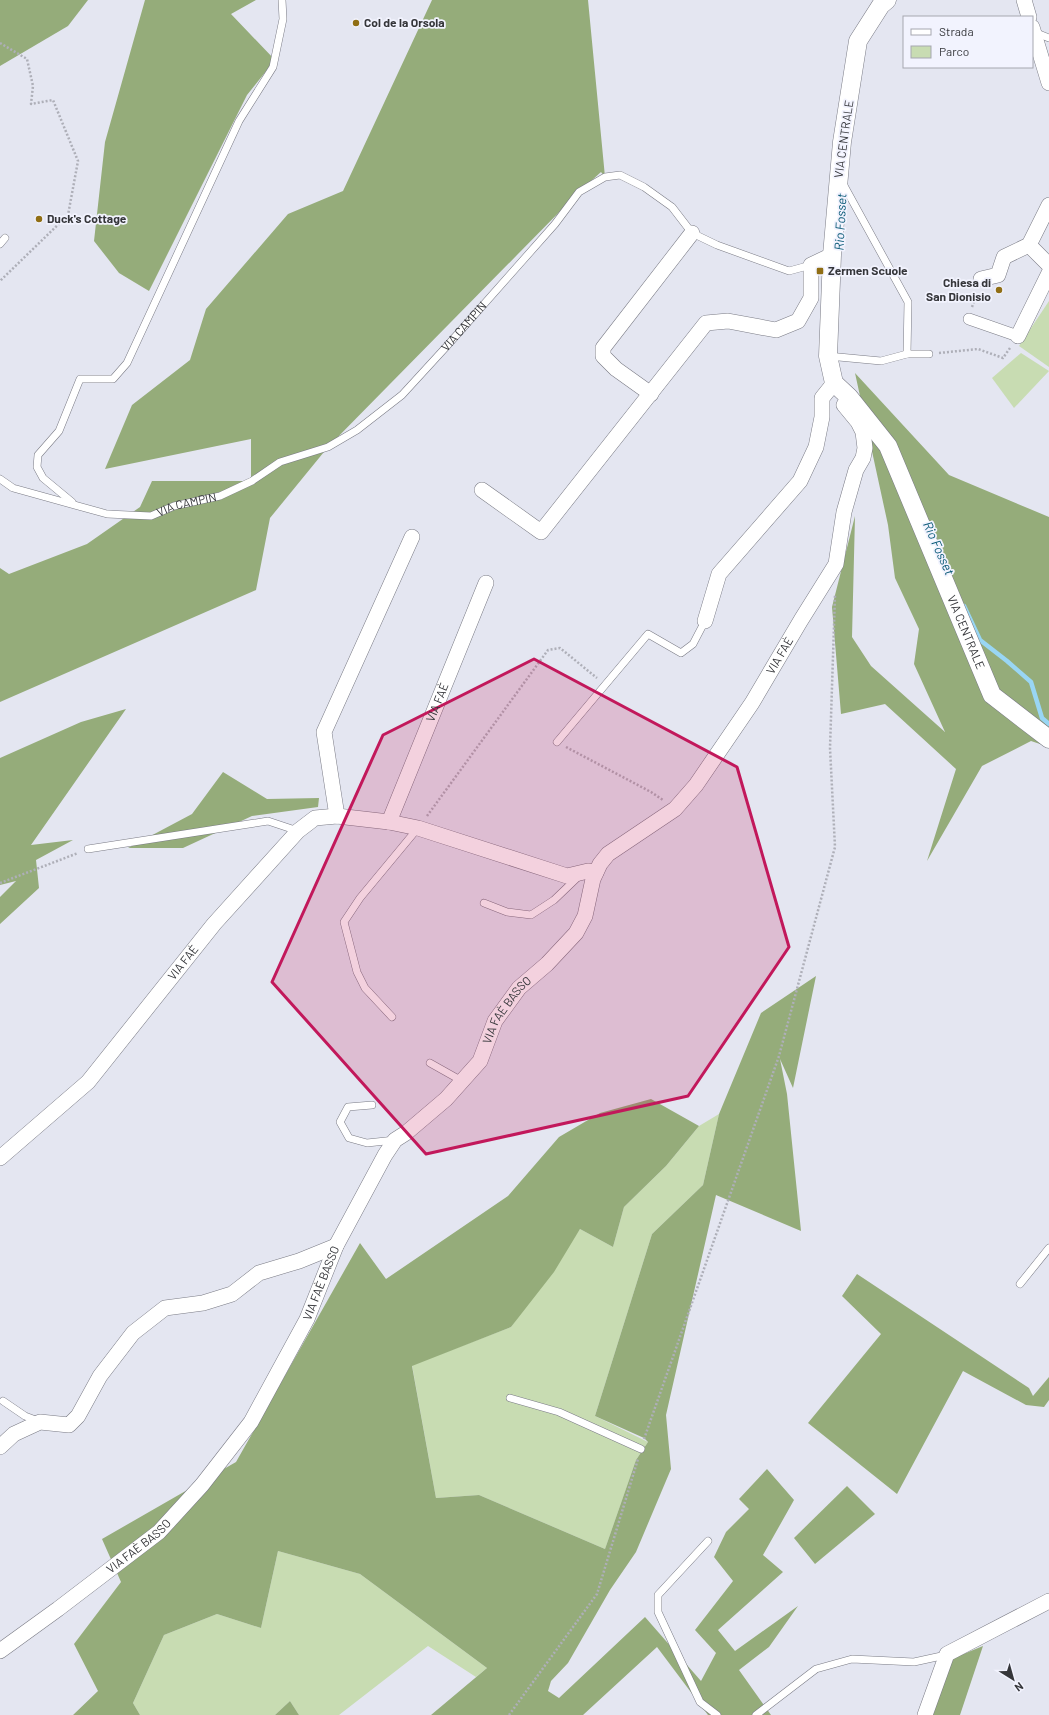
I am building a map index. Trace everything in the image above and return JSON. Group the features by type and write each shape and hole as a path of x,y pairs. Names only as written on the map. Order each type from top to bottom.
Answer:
{"street":[{"name":"VIA CENTRALE","path":"887,0 880,5 858,41 838,174 832,255 828,356 834,383 849,397 888,446 992,695 1049,739"},
{"path":"1024,0 1029,16"},
{"path":"1033,29 1049,83"},
{"path":"981,279 998,275 1004,257 1029,245 1049,205"},
{"path":"651,394 616,369 603,356 603,348 692,233"},
{"path":"1029,245 1049,265"},
{"path":"482,490 541,532 706,323 728,321 776,330 798,321 811,298 811,265 832,255"},
{"path":"969,319 1018,336 1049,273"},
{"path":"705,621 719,574 800,481 816,447 822,417 822,398 834,383"},
{"name":"VIA FAÈ","path":"0,1158 88,1082 117,1048 214,924 298,831 315,818 337,816 389,822 418,828 567,876 590,874 608,854 675,809 696,786 748,709 836,564 844,512 856,470 866,448 863,432 858,422 844,404 849,397"},
{"path":"337,816 324,732 412,537"},
{"name":"VIA FAÈ","path":"389,822 486,583"},
{"name":"VIA FAÈ BASSO","path":"0,1651 159,1532 202,1485 251,1422 307,1319 336,1246 384,1155 395,1140 406,1133 446,1099 480,1061 495,1022 519,988 547,964 576,933 585,916 590,874"},
{"path":"0,1447 14,1434 40,1422 69,1425 78,1416 100,1376 133,1333 165,1308 203,1303 232,1294 259,1273 299,1261 336,1246"},
{"path":"925,1715 947,1654 1049,1601"}],"lane":[{"path":"75,504 43,478 37,467 38,455 59,431 80,379 113,379 127,362 239,121 273,67 283,20 282,0"},
{"path":"1033,29 1049,38"},
{"path":"838,174 908,302 907,354"},
{"name":"VIA CAMPIN","path":"0,479 13,488 107,514 150,516 174,506 220,496 252,481 280,462 328,447 357,430 402,395 555,224 579,192 605,177 620,175 644,187 672,207 692,233"},
{"path":"692,233 717,245 789,271 811,265"},
{"path":"828,356 882,361 907,354 929,354"},
{"path":"557,742 648,634 681,653 693,644 705,621"},
{"path":"88,849 268,821 298,831"},
{"path":"392,1016 365,988 357,972 344,922 360,898 418,828"},
{"path":"484,904 507,912 532,915 590,874"},
{"path":"430,1063 462,1081"},
{"path":"372,1105 348,1107 340,1122 350,1138 367,1143 395,1140"},
{"path":"1020,1284 1049,1248"},
{"path":"510,1398 559,1412 641,1449"},
{"path":"3,1401 25,1416 40,1422"},
{"path":"708,1541 658,1595 658,1612 700,1702 717,1715"},
{"path":"756,1715 816,1669 852,1659 914,1662 947,1654"}],"path":[{"path":"0,43 27,58 33,86 31,104 53,100 78,161 68,215 0,281"},
{"path":"969,319 981,279"},
{"path":"929,354 978,349 1003,358 1018,336"},
{"path":"509,1715 597,1594 641,1449 779,1056 835,847 830,748 836,564"},
{"path":"418,828 548,650 560,648 605,684"},
{"path":"557,742 651,792 675,809"},
{"path":"0,883 88,849"}],"highlighted area":[{"path":"534,659 737,767 789,947 688,1096 426,1154 272,982 383,735"}],"green space":[{"path":"0,0 88,0 68,26 0,66"},
{"path":"145,0 256,0 231,14 275,60 247,95 149,291 119,273 94,241 105,142"},
{"path":"432,0 588,0 605,177 601,172 579,192 328,447 270,518 256,590 0,702 0,568 9,574 87,544 140,507 152,481 251,481 251,439 105,469 132,405 190,360 206,309 288,214 343,191"},
{"path":"1049,301 1049,367 1019,346"},
{"path":"1021,353 1049,371 1014,408 992,378"},
{"path":"855,373 949,475 1049,517 1049,747 1031,741 982,766 927,861 956,769 885,704 841,714 832,607 855,516 852,637 871,666 945,732 914,664 919,629 895,578 888,525"},
{"path":"126,709 31,845 73,840 36,860 39,888 0,924 0,897 16,881 0,885 0,758 81,722"},
{"path":"223,772 267,799 319,798 318,807 252,816 183,848 128,848 192,814"},
{"path":"816,976 793,1088 780,1059 787,1094 801,1231 716,1195 666,1415 671,1469 636,1552 610,1590 568,1663 551,1681 548,1691 559,1698 645,1617 701,1681 716,1653 695,1630 733,1581 714,1557 726,1532 749,1509 739,1499 767,1469 794,1500 763,1555 783,1572 718,1630 735,1651 798,1606 769,1647 739,1670 771,1715 708,1715 657,1647 583,1715 431,1715 487,1668 360,1574 278,1551 261,1628 217,1614 164,1635 133,1703 140,1715 73,1715 98,1691 74,1644 121,1582 102,1539 236,1462 360,1243 386,1279 508,1196 559,1137 600,1113 651,1099 699,1126 666,1166 624,1207 613,1247 580,1229 554,1272 511,1327 412,1366 436,1498 479,1495 605,1549 636,1460 648,1442 644,1438 595,1416 652,1234 703,1185 719,1114 761,1013"},
{"path":"719,1114 703,1185 652,1234 595,1416 648,1442 636,1460 605,1549 479,1495 436,1498 412,1365 511,1327 580,1229 613,1247 624,1207 666,1166 699,1126"},
{"path":"857,1274 1029,1388 1033,1396 1049,1377 1049,1400 1044,1407 1026,1405 963,1371 897,1494 808,1423 881,1334 842,1296"},
{"path":"847,1486 875,1514 815,1564 794,1538"},
{"path":"278,1551 360,1574 487,1668 476,1677 428,1646 339,1715 299,1715 290,1701 275,1715 140,1715 133,1703 164,1635 217,1614 261,1628"},
{"path":"983,1646 960,1715 925,1715 944,1662"},
{"path":"290,1701 299,1715 275,1715"}],"waterway":[{"name":"Rio Fosset","path":"964,606 980,640 1031,682 1042,718 1049,724"}],"place":[{"name":"Col de la Orsola","path":"356,23"},
{"name":"Duck's Cottage","path":"39,219"},
{"name":"Zermen Scuole","path":"820,271"},
{"name":"Chiesa di San Dionisio","path":"999,290"}]}
